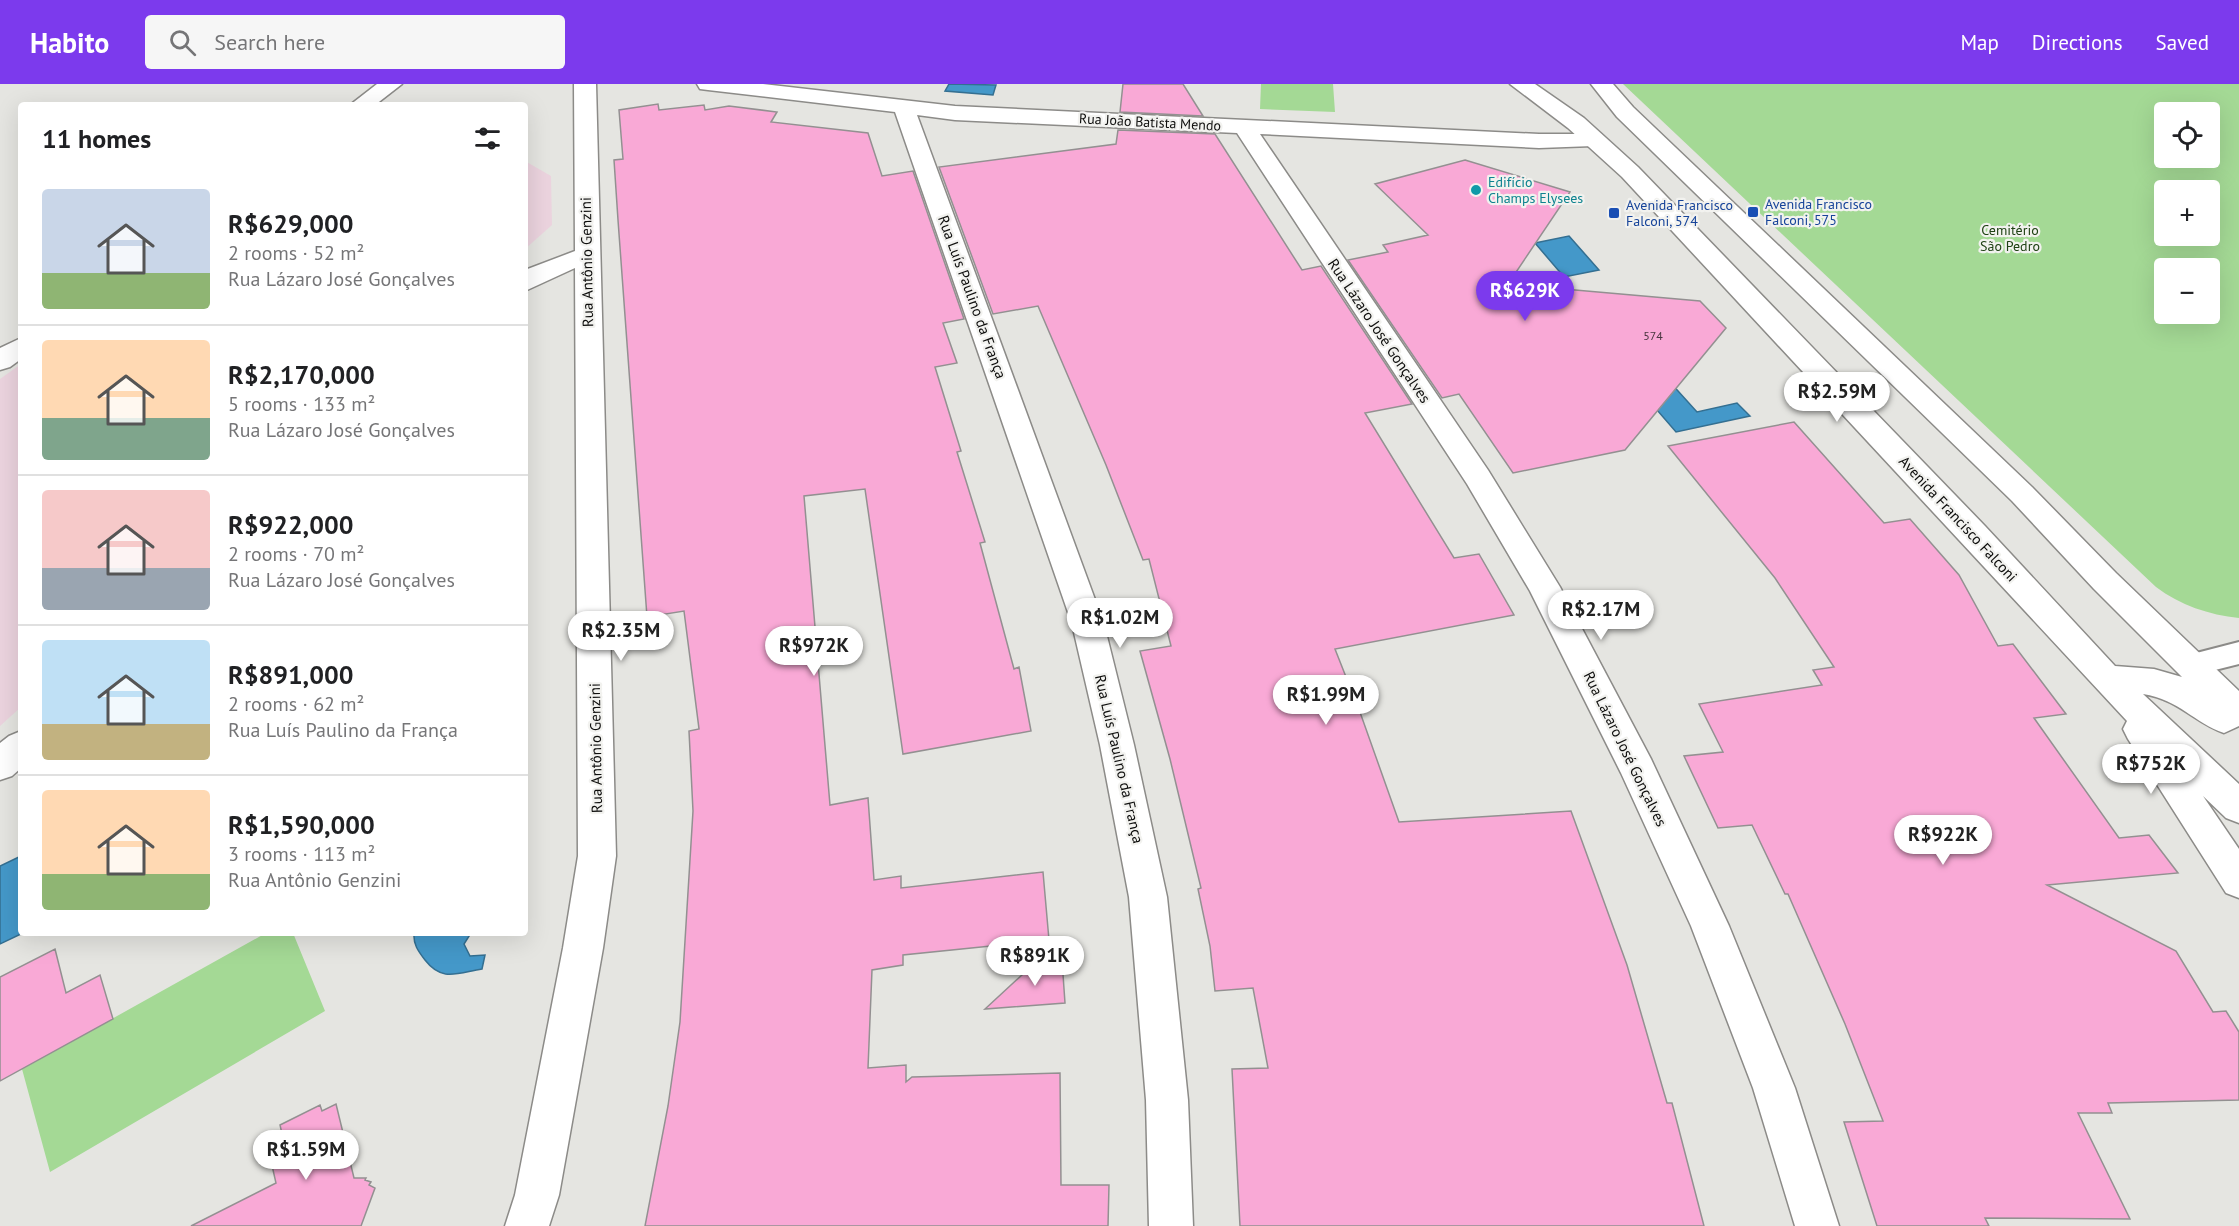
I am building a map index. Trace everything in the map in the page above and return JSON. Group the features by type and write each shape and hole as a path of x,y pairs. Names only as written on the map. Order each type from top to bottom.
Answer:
{"street":[{"path":"365,102 391,84"},
{"name":"Rua Antônio Genzini","path":"527,1226 540,1183 583,948 597,856 585,84"},
{"name":"Rua João Batista Mendo","path":"708,84 904,108 1539,141 1593,139"},
{"name":"Avenida Francisco Falconi","path":"1521,84 1547,101 1630,172 1839,391 2107,680 2239,807"},
{"path":"1602,84 1625,112 2013,486 2239,712"},
{"name":"Rua Luís Paulino da França","path":"904,108 1084,613 1093,646 1148,897 1167,1100 1171,1226"},
{"name":"Rua Lázaro José Gonçalves","path":"1244,127 1478,477 1544,587 1638,770 1710,926 1774,1088 1817,1226"},
{"path":"528,280 534,275 587,255"},
{"path":"0,361 18,348"},
{"path":"2239,732 2213,709 2171,687 2128,677 2107,680 2239,881"},
{"path":"0,765 18,749"}],"lane":[{"path":"2191,665 2239,653"}],"shaded area":[{"path":"528,163 551,176 552,225 528,246"},
{"path":"18,366 18,710 0,726 0,379"}],"green space":[{"path":"1261,84 1333,84 1335,112 1260,109"},
{"name":"Cemitério São Pedro","path":"1623,84 2239,84 2239,618 2195,608 2156,587"},
{"path":"261,936 294,936 325,1011 50,1172 22,1069"}],"water":[{"path":"949,84 996,85 993,95 945,91"},
{"path":"1569,236 1599,270 1564,277 1535,243"},
{"path":"1669,381 1697,412 1737,403 1750,416 1676,432 1638,388"},
{"path":"18,857 18,935 0,944 0,866"},
{"path":"414,936 469,936 464,944 470,956 485,955 482,969 444,974 431,967 414,941"}],"building":[{"path":"1123,84 1183,84 1203,116 1120,112"},
{"path":"658,104 659,110 704,105 705,110 729,106 777,112 771,122 868,133 882,176 913,171 964,319 943,323 957,363 935,367 961,451 957,452 985,542 980,543 1014,669 1019,667 1031,731 903,754 865,489 804,496 830,805 868,798 874,880 901,876 901,888 1043,872 1049,940 903,955 903,965 872,970 868,1068 906,1065 906,1082 912,1077 1060,1073 1061,1185 1109,1185 1108,1226 645,1226 668,1106 680,1022 693,811 689,731 699,729 684,611 647,617 614,160 623,159 619,110"},
{"path":"1118,130 1215,134 1302,270 1321,266 1412,404 1365,413 1454,558 1479,554 1514,615 1335,649 1399,822 1571,811 1627,965 1667,1103 1672,1103 1704,1226 1240,1226 1232,1069 1268,1068 1253,988 1215,991 1210,946 1198,889 1201,888 1170,759 1140,651 1171,646 1149,559 1143,560 1106,465 1038,306 993,314 939,167 1116,144"},
{"path":"1465,160 1570,192 1508,284 1700,301 1726,328 1625,450 1513,473 1459,394 1442,398 1348,260 1388,252 1383,245 1428,235 1375,184"},
{"path":"1794,422 1884,523 1910,519 1959,575 1998,646 2013,644 2066,714 2034,718 2119,838 2149,835 2178,873 2047,885 2176,951 2213,1012 2226,1011 2239,1032 2239,1100 2108,1103 2112,1113 2078,1113 2130,1219 1985,1218 1989,1226 1877,1226 1844,1122 1883,1121 1845,1024 1788,894 1785,894 1752,825 1718,828 1684,756 1723,752 1699,704 1822,685 1813,670 1834,667 1775,578 1668,446"},
{"path":"55,949 66,993 100,975 113,1019 0,1081 0,977"},
{"path":"1062,960 1065,1003 985,1009 1036,962"},
{"path":"336,1104 354,1178 366,1178 365,1180 371,1182 369,1185 375,1188 361,1226 191,1226 276,1183 271,1161 286,1152 280,1125 320,1105 322,1111"}],"place":[{"name":"Edifício Champs Elysees","path":"1476,190"},
{"name":"Avenida Francisco Falconi, 575","path":"1753,212"},
{"name":"Avenida Francisco Falconi, 574","path":"1614,213"}]}
